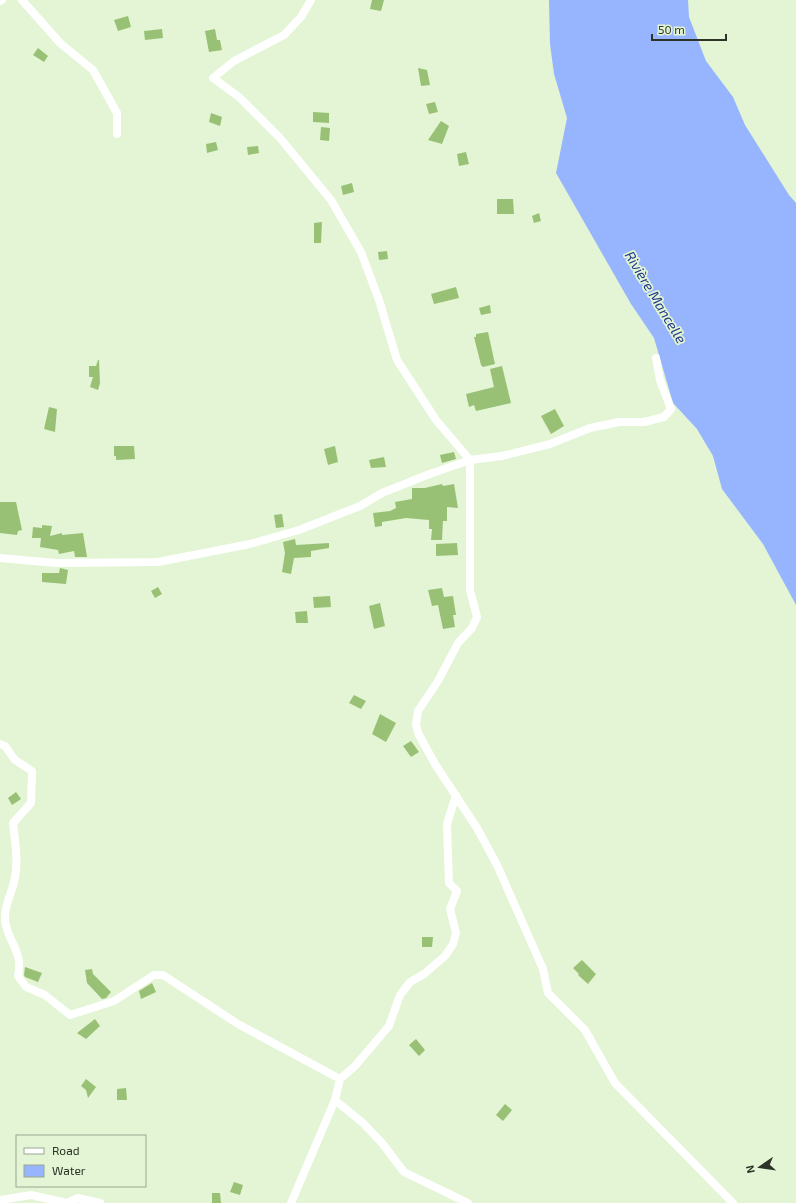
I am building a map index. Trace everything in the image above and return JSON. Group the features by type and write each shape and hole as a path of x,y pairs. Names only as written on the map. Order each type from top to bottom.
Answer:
{"street":[{"path":"22,0 60,43 93,70 117,113 117,134"},
{"path":"311,0 301,17 284,35 234,61 213,78 239,97 280,138 330,200 362,252 379,300 397,360 436,420 470,460 470,590 477,617 472,628 458,643 438,681 418,711 416,726 419,735 435,764 456,795 497,865 543,969 548,993 584,1030 615,1083 733,1203"},
{"path":"0,558 56,563 158,562 250,544 299,530 360,506 382,493 427,474 470,460 502,456 550,444 597,427 618,422 644,422 664,417 671,409 660,380 656,358"},
{"path":"0,744 4,746 15,760 32,771 31,803 13,824 16,855 15,881 5,909 3,921 21,964 18,976 26,987 45,995 70,1015 114,1001 154,975 163,975 238,1024 340,1079"},
{"path":"291,1203 335,1100 340,1079 355,1066 389,1026 400,994 410,982 424,974 444,956 453,944 456,933 450,909 457,891 449,883 447,824 456,795"},
{"path":"335,1100 363,1123 382,1143 404,1172 468,1203"},
{"path":"0,1200 31,1195 68,1203 78,1198 100,1203"}],"water":[{"name":"Rivière Mancelle","path":"549,0 688,0 689,17 706,61 733,97 745,125 789,195 796,203 796,605 763,544 722,489 713,456 697,429 673,403 654,338 631,304 556,173 567,118 554,74 550,44"}],"building":[{"path":"372,0 384,0 381,11 370,9"},
{"path":"128,16 131,27 118,31 114,20"},
{"path":"162,29 163,38 145,40 144,31"},
{"path":"215,29 217,40 220,40 222,50 209,52 205,31"},
{"path":"38,48 48,56 44,62 33,55"},
{"path":"418,68 427,70 430,85 421,86"},
{"path":"435,102 438,112 429,114 426,104"},
{"path":"313,112 329,113 329,123 313,122"},
{"path":"211,113 222,117 220,126 209,122"},
{"path":"441,121 449,126 442,144 428,140"},
{"path":"321,127 330,128 329,141 320,140"},
{"path":"216,142 218,150 207,153 206,144"},
{"path":"258,146 259,153 248,155 247,147"},
{"path":"466,152 469,164 459,166 457,154"},
{"path":"352,183 354,192 343,195 341,186"},
{"path":"497,199 513,199 514,214 497,214"},
{"path":"539,213 541,221 534,223 532,216"},
{"path":"322,222 321,243 314,243 314,223"},
{"path":"387,251 388,259 379,260 378,252"},
{"path":"456,287 459,298 434,304 431,294"},
{"path":"490,305 491,313 481,315 479,308"},
{"path":"488,332 495,364 483,367 481,365 474,337 476,337 476,334"},
{"path":"98,360 100,383 98,390 90,387 93,377 89,377 89,366 96,366"},
{"path":"502,366 511,403 476,411 474,405 469,407 466,394 494,387 490,369"},
{"path":"49,407 57,409 55,432 44,429"},
{"path":"555,409 564,426 551,434 541,416"},
{"path":"114,446 134,446 135,459 116,460 116,456 114,456"},
{"path":"335,446 338,462 328,465 324,449"},
{"path":"454,452 456,459 442,463 440,455"},
{"path":"384,457 386,467 371,468 369,460"},
{"path":"442,484 443,486 454,484 458,508 447,507 447,521 443,521 442,540 431,540 432,529 429,529 429,520 406,518 382,522 382,526 375,527 373,513 390,511 396,508 395,502 412,499 412,488 425,488"},
{"path":"0,502 16,502 22,530 18,531 17,535 0,533"},
{"path":"282,514 284,527 276,528 274,515"},
{"path":"42,525 52,526 50,536 62,533 62,535 83,533 87,557 75,557 74,551 59,554 58,550 40,547 41,538 32,538 33,527 42,528"},
{"path":"295,539 296,545 329,543 329,548 311,551 311,557 294,558 291,574 282,572 285,553 283,542"},
{"path":"457,543 458,555 436,556 436,544"},
{"path":"60,568 68,570 66,584 42,582 42,573 59,573"},
{"path":"158,587 162,594 155,598 151,591"},
{"path":"442,588 444,597 453,596 456,615 453,615 455,627 443,629 438,605 432,606 428,590"},
{"path":"330,596 331,607 314,608 313,597"},
{"path":"380,603 385,626 374,629 369,606"},
{"path":"307,611 308,623 296,623 295,612"},
{"path":"354,695 366,701 361,709 349,703"},
{"path":"380,714 396,723 386,742 372,734"},
{"path":"411,741 419,752 411,757 403,746"},
{"path":"16,792 21,799 12,805 8,798"},
{"path":"422,937 433,937 432,947 422,947"},
{"path":"582,960 596,974 588,984 573,968"},
{"path":"25,967 42,973 38,982 25,977"},
{"path":"92,969 93,974 111,992 106,998 102,999 87,983 85,970"},
{"path":"152,983 156,992 141,999 139,991"},
{"path":"95,1019 100,1026 86,1039 77,1033"},
{"path":"416,1039 425,1050 419,1056 409,1045"},
{"path":"86,1079 96,1087 88,1098 86,1090 81,1086"},
{"path":"126,1088 127,1100 117,1100 117,1089"},
{"path":"505,1104 512,1110 503,1121 496,1115"},
{"path":"234,1182 243,1185 240,1195 230,1192"},
{"path":"212,1193 220,1193 221,1203 212,1203"}]}
